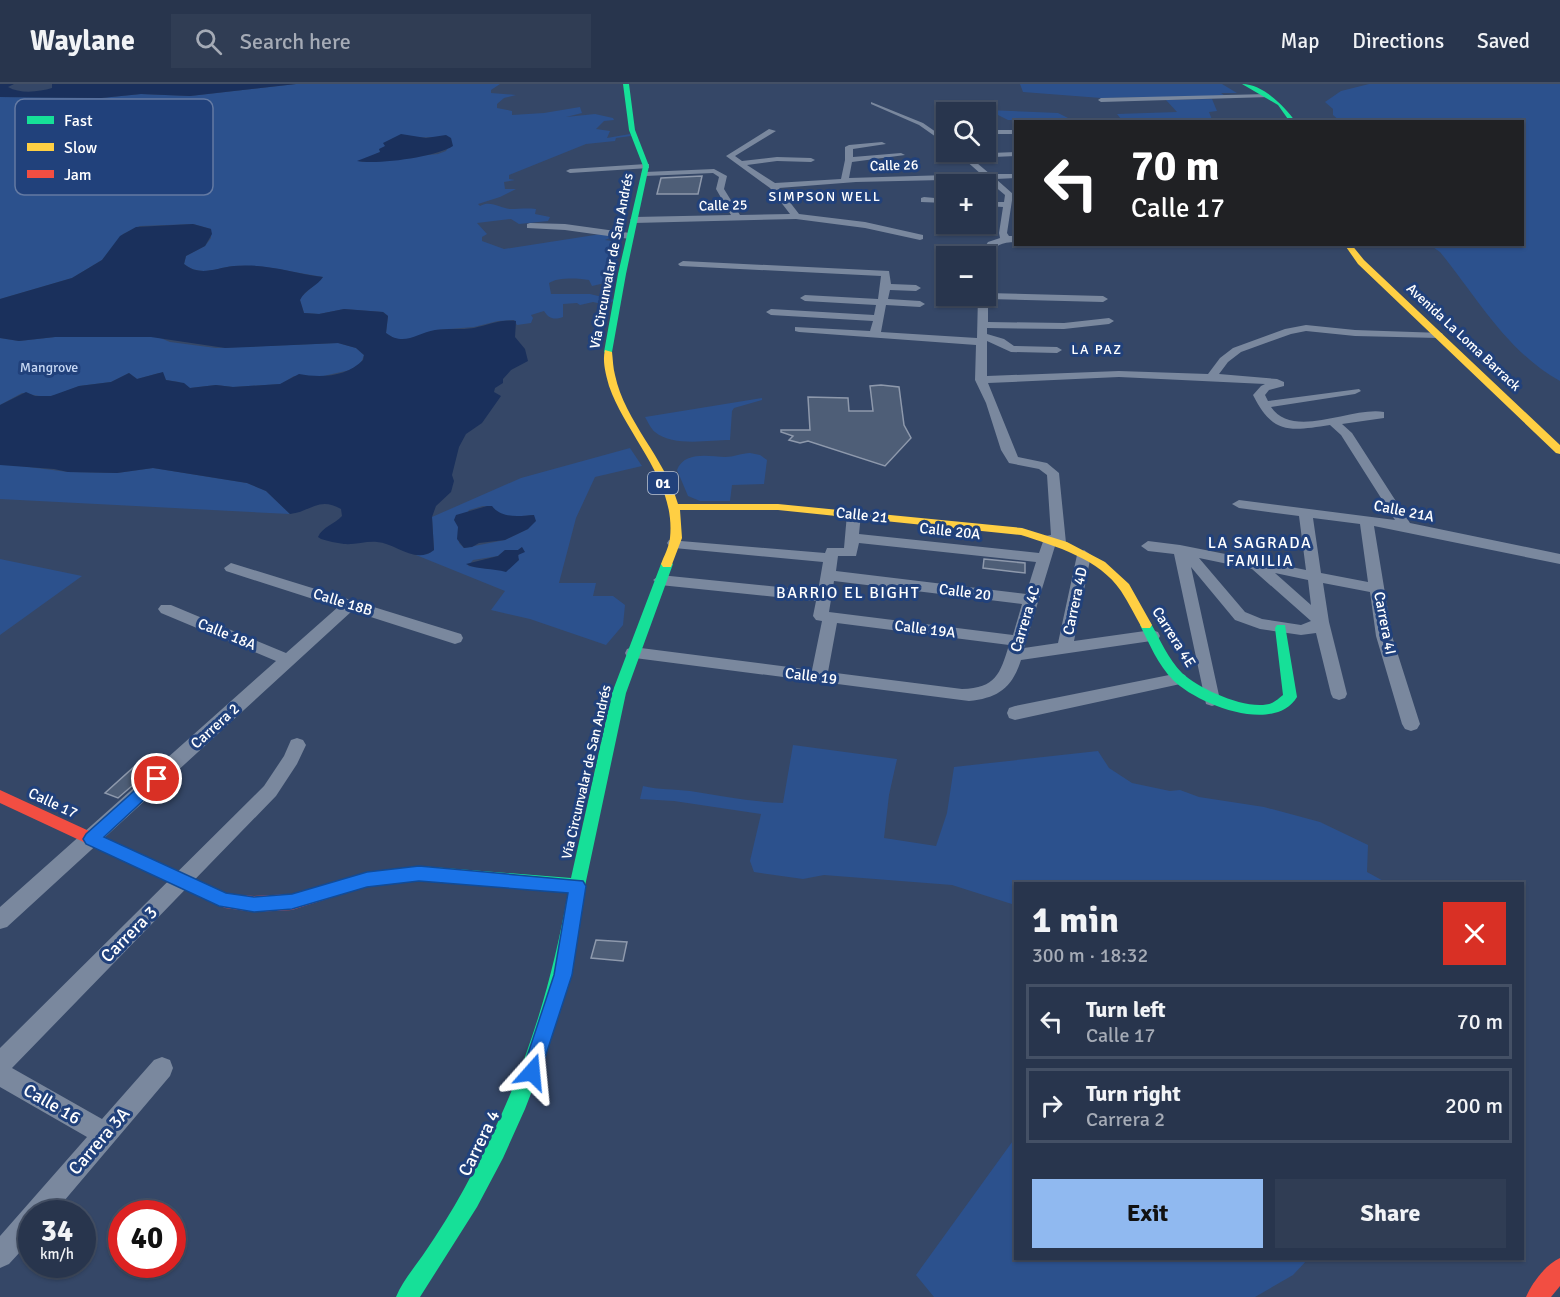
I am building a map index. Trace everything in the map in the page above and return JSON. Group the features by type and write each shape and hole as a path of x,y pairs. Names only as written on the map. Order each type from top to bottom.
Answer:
{"main road":[{"name":"Vía Circunvalar de San Andrés","path":"577,886 619,693 674,543 676,519 674,507 632,419 621,406 608,365 608,354 630,236 646,170 632,130 626,84"},
{"path":"1245,84 1268,96 1285,109 1292,120"},
{"name":"Avenida La Loma Barrack","path":"1349,246 1361,262 1560,451"},
{"name":"Calle 21","path":"674,507 778,507 1022,532 1054,541"},
{"name":"Carrera 4E","path":"1054,541 1084,555 1123,585 1179,679 1212,700 1270,711 1290,697 1281,627"},
{"name":"Calle 17","path":"0,796 180,882 225,901 254,904 292,902 367,879 419,873 577,886"},
{"name":"Carrera 4","path":"407,1297 436,1258 469,1203 503,1138 532,1072 563,975 577,886"},
{"path":"1538,1297 1560,1269"}],"street":[{"path":"1101,100 1268,96"},
{"path":"873,104 921,124 936,134"},
{"path":"772,131 731,154 731,157 774,186 796,216"},
{"path":"996,132 1014,132"},
{"path":"844,181 849,160 849,146 882,144"},
{"path":"996,154 1014,154"},
{"path":"849,160 901,155"},
{"path":"741,163 777,159 811,160"},
{"path":"972,162 986,174"},
{"path":"977,166 994,166"},
{"path":"570,171 714,171 723,176 720,189 738,219"},
{"name":"Calle 26","path":"996,177 1014,176"},
{"name":"Calle 26","path":"774,186 803,179 844,181 856,184 936,180"},
{"path":"996,182 1012,192 1005,220 1005,238"},
{"path":"924,200 936,201"},
{"path":"996,204 1008,205"},
{"name":"Calle 25","path":"634,220 796,216 865,225 920,237"},
{"path":"1005,220 1014,221"},
{"path":"530,226 565,227 630,236"},
{"path":"990,246 1005,238 1014,239"},
{"path":"683,264 837,285 883,302 920,304"},
{"path":"805,298 837,285 884,273 886,287 875,334"},
{"path":"832,331 837,285"},
{"path":"886,287 916,288"},
{"path":"996,296 1103,299"},
{"path":"983,306 981,380 992,403 1009,455 1019,463 1042,466 1053,473 1054,541"},
{"path":"771,312 879,318"},
{"path":"799,329 875,334 983,335 1109,321"},
{"path":"1211,377 1224,360 1238,350 1289,331 1306,328 1355,333 1437,334"},
{"path":"983,335 1000,341 1011,349 1057,350"},
{"path":"981,380 1107,374 1211,377 1277,382 1280,384 1265,388 1259,395 1266,410 1286,424 1297,426 1333,423 1380,415"},
{"path":"1264,405 1355,391"},
{"path":"1333,423 1346,434 1405,526"},
{"name":"Calle 21A","path":"1239,504 1405,526 1560,559"},
{"path":"1305,512 1317,578 1321,622 1339,694"},
{"path":"819,677 831,617 821,616 832,551 850,553 854,514"},
{"name":"Carrera 4I","path":"1366,520 1384,636 1411,724"},
{"name":"Calle 20A","path":"852,538 1044,558"},
{"name":"Carrera 4C","path":"989,691 1000,685 1008,675 1044,558 1054,541"},
{"path":"674,543 831,558"},
{"path":"1148,546 1182,550 1378,589"},
{"path":"1182,550 1240,616 1260,624 1281,627 1310,629 1321,622"},
{"path":"1182,550 1212,700"},
{"name":"Carrera 4D","path":"1065,648 1084,555"},
{"path":"1256,565 1321,622"},
{"name":"Calle 18B","path":"231,568 455,638"},
{"name":"Calle 20","path":"828,575 1031,600"},
{"path":"660,580 824,597"},
{"name":"Carrera 2","path":"0,920 350,604"},
{"name":"Calle 18A","path":"166,609 288,660"},
{"name":"Calle 19A","path":"831,617 1017,648 1065,648 1152,636"},
{"name":"Calle 19","path":"633,653 962,695 989,691"},
{"path":"1015,713 1179,679"},
{"name":"Carrera 3","path":"0,1064 270,791 297,745"},
{"name":"Carrera 3A","path":"48,1200 162,1068"},
{"name":"Calle 16","path":"0,1074 105,1134"},
{"path":"0,1255 18,1234"}],"green space":[{"path":"296,84 500,84 491,90 491,93 516,95 504,98 497,104 497,108 512,111 512,115 580,107 582,113 566,117 595,114 613,118 614,120 604,121 596,129 610,131 607,138 630,134 631,136 616,138 615,141 586,144 509,175 509,179 515,180 504,182 505,189 516,189 478,204 480,206 491,204 510,209 536,209 535,214 550,217 548,221 519,224 511,219 477,223 487,234 482,237 482,241 504,249 614,230 625,232 605,240 620,242 616,268 605,283 592,286 589,280 574,278 549,283 551,294 590,294 615,300 607,305 593,302 580,305 577,303 563,304 563,317 552,318 544,311 531,315 533,318 531,323 517,325 514,320 498,321 474,327 436,330 411,339 395,339 386,333 388,316 383,312 344,309 319,314 304,313 301,297 323,277 257,266 234,266 208,271 190,268 184,264 186,256 205,246 211,238 211,229 193,224 140,226 123,234 102,260 72,278 0,299 0,97 101,98 141,94 190,96","holes":["440,137 451,143 446,151 438,154 360,162 380,152 393,138"]},
{"path":"1020,84 1222,84 1237,93 1221,93 1225,96 1101,98 1023,92"},
{"path":"1369,84 1560,84 1560,381 1524,355 1480,305 1440,252 1431,246 1524,246 1524,120 1339,120 1333,115 1333,109 1325,102 1341,91"},
{"path":"1212,99 1217,111 1209,112 1212,120 1072,120 1121,119 1117,114 1177,112 1166,100"},
{"path":"996,110 1058,113 1072,120 1008,120 996,114"},
{"name":"Mangrove","path":"55,337 158,337 170,342 216,348 338,343 356,348 364,355 361,363 350,370 319,377 294,376 281,384 233,387 216,385 190,388 179,382 166,380 159,373 137,379 129,373 111,382 79,386 56,395 45,397 22,393 0,405 0,338 19,341"},
{"path":"762,398 762,400 734,408 730,440 691,442 671,440 655,432 645,417"},
{"path":"630,448 642,466 595,477 576,518 559,583 596,583 593,596 613,596 625,605 623,625 606,645 530,619 491,610 505,591 416,555 428,554 434,550 432,517 521,478","holes":["483,506 492,507 506,516 534,515 528,529 505,540 464,548 459,543 458,527 469,510","522,547 516,562 502,570 468,566 473,560 498,556 505,550 518,550"]},
{"path":"750,453 760,455 767,460 764,484 732,485 730,501 700,501 688,496 677,470 685,460 698,456 728,457"},
{"path":"0,465 68,472 117,473 153,468 247,483 266,491 290,514 0,499"},
{"path":"0,559 82,576 0,635"},
{"path":"793,745 897,759 889,795 884,838 936,846 947,813 954,767 1098,751 1109,768 1132,783 1264,807 1320,822 1368,845 1367,872 1385,882 1014,882 1014,905 952,885 824,875 803,879 754,872 750,861 761,814 674,801 640,799 643,786 783,803"},
{"path":"1014,1139 1014,1260 1307,1260 1293,1275 1255,1297 934,1297 916,1275"}],"shaded area":[{"path":"0,84 14,84 8,87 30,92 52,88 52,84 296,84 190,96 141,94 101,98 0,97"},
{"path":"401,134 426,138 446,135 451,138 453,146 434,154 406,159 378,162 357,161 380,152 379,149 385,146 383,143"},
{"path":"193,224 211,229 212,234 205,246 186,256 184,264 190,268 208,271 246,265 323,277 300,300 304,313 319,314 344,309 383,312 388,316 386,333 399,339 435,330 469,329 516,321 515,337 525,349 528,361 511,370 503,379 503,383 495,388 494,392 501,396 482,423 466,434 459,447 452,475 454,481 451,492 436,506 432,517 434,550 420,555 384,543 344,544 321,539 318,537 322,531 342,516 341,509 333,505 320,504 290,514 266,491 247,483 153,468 117,473 68,472 0,465 0,405 26,392 35,396 51,396 79,386 111,382 129,373 137,379 163,372 166,380 184,383 190,388 216,385 233,387 280,384 299,374 324,376 341,373 357,366 363,360 364,355 356,348 338,343 225,348 151,337 55,337 19,341 0,338 0,299 72,278 102,260 120,236 136,227"},
{"path":"492,506 506,515 534,515 536,521 528,529 505,540 479,543 464,548 457,539 458,527 454,520 456,515"},
{"path":"522,547 525,552 518,555 519,560 506,572 466,564 498,556 505,550 518,550"}],"building":[{"path":"702,176 698,194 657,194 661,178"},
{"path":"870,386 899,387 904,425 911,438 885,466 808,441 800,443 789,440 793,436 781,432 781,430 810,430 808,397 848,398 849,411 873,411"},
{"path":"984,559 1025,563 1025,573 983,568"},
{"path":"135,766 148,772 118,798 105,793"},
{"path":"596,940 627,942 623,961 591,958"}],"traffic: fast":[{"path":"608,352 622,274 646,166 632,130 626,84"},
{"path":"1245,84 1280,104 1292,120"},
{"path":"368,879 419,873 577,886 619,693 667,564"},
{"path":"1146,625 1168,664 1185,683 1221,702 1261,710 1276,707 1290,697 1281,628"},
{"path":"407,1297 470,1200 518,1102 538,1052 554,1000 577,886"}],"traffic: slow":[{"path":"1349,246 1361,262 1560,451"},
{"path":"608,352 610,376 619,399 658,466 669,489 676,513 676,538 667,564"},
{"path":"674,507 778,507 1022,532 1063,545 1101,565 1125,587 1146,625"}],"traffic: jam":[{"path":"0,796 225,901 254,904 292,902 368,879"},
{"path":"1537,1297 1560,1269"}],"district":[{"name":"SIMPSON WELL","path":"825,196"},
{"name":"LA PAZ","path":"1097,349"},
{"name":"LA SAGRADA FAMILIA","path":"1260,551"},
{"name":"BARRIO EL BIGHT","path":"848,592"}],"route":[{"path":"157,779 91,839 225,901 254,904 292,902 367,879 419,873 577,886 575,911 563,975 532,1072"}]}
